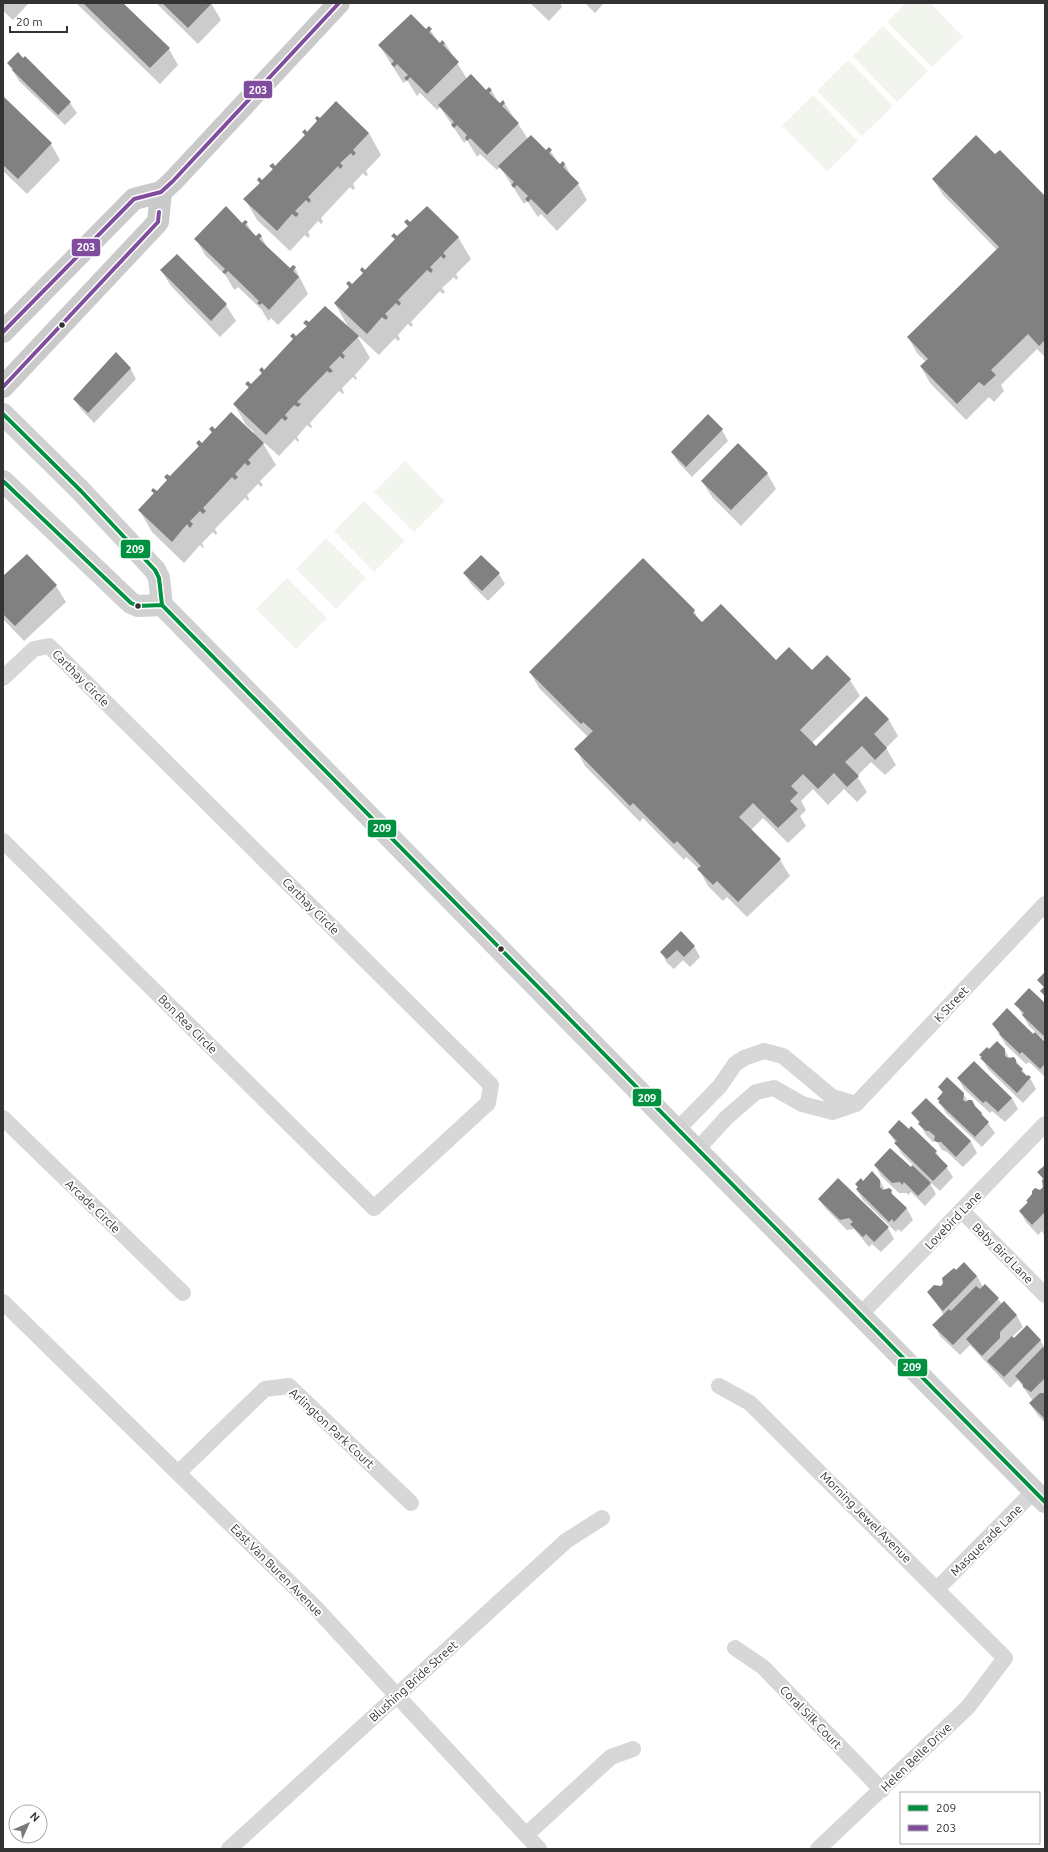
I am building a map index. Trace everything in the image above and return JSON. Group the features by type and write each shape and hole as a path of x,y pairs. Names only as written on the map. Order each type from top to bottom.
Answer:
{"main road":[{"path":"3,332 134,199 161,192 340,3"},
{"path":"3,387 158,222 161,192"},
{"path":"3,414 81,491 155,570 159,578 162,605 677,1130 1040,1496"},
{"path":"3,481 130,603 138,606 162,605"}],"street":[{"name":"Carthay Circle","path":"3,678 34,649 49,646 491,1084 488,1103 374,1208"},
{"name":"Bon Rea Circle","path":"3,841 374,1208"},
{"name":"K Street","path":"697,1150 726,1118 756,1092 774,1088 802,1104 832,1112 856,1104 1045,904"},
{"path":"677,1130 720,1086 735,1064 744,1058 764,1051 783,1056 832,1097 856,1104"},
{"name":"Arcade Circle","path":"3,1118 183,1293"},
{"name":"Lovebird Lane","path":"860,1315 1045,1124"},
{"name":"Baby Bird Lane","path":"962,1211 1045,1295"},
{"name":"East Van Buren Avenue","path":"3,1302 314,1606 539,1849"},
{"name":"Arlington Park Court","path":"178,1473 264,1389 289,1386 411,1503"},
{"name":"Morning Jewel Avenue","path":"719,1386 750,1403 1005,1658"},
{"name":"Masquerade Lane","path":"937,1589 1040,1496"},
{"name":"Blushing Bride Street","path":"229,1849 566,1541 602,1518"},
{"name":"Coral Silk Court","path":"735,1648 763,1667 882,1790"},
{"name":"Helen Belle Drive","path":"818,1849 968,1707 1005,1658"},
{"path":"526,1835 611,1757 633,1749"}],"shaded area":[{"path":"906,3 930,3 963,37 932,67 887,22"},
{"path":"883,26 928,71 897,102 853,56"},
{"path":"848,60 893,106 862,136 817,91"},
{"path":"813,95 858,141 827,171 782,126"},
{"path":"405,461 445,501 414,532 374,492"},
{"path":"364,501 405,541 374,572 334,531"},
{"path":"326,538 366,578 336,609 296,569"},
{"path":"287,578 327,618 296,649 256,609"}],"building":[{"path":"83,3 123,3 170,48 150,68"},
{"path":"162,3 212,3 188,28"},
{"path":"411,14 426,29 429,26 432,29 429,32 440,43 442,40 445,43 443,45 459,62 427,94 410,77 407,81 404,78 408,75 397,64 394,67 391,64 394,61 378,45"},
{"path":"18,52 23,58 25,56 71,102 58,115 12,70 13,69 7,63"},
{"path":"471,74 486,90 489,87 492,90 489,93 500,103 503,100 505,103 502,106 519,123 487,155 470,138 467,141 465,138 467,135 457,125 454,128 451,125 454,122 438,105"},
{"path":"4,97 52,143 18,179 3,165"},
{"path":"336,101 369,133 353,150 356,153 353,156 351,153 340,163 343,166 340,169 338,166 308,197 311,200 309,203 306,200 295,211 299,214 296,217 292,214 277,231 243,199 260,183 257,180 259,177 262,180 273,169 269,166 273,163 275,166 305,135 302,132 305,129 307,132 317,121 315,118 317,116 320,118"},
{"path":"531,135 546,150 549,147 552,150 549,153 560,164 563,161 565,164 563,167 579,183 547,215 531,199 528,202 525,199 528,196 517,185 514,188 511,185 514,182 498,166"},
{"path":"976,135 995,154 1000,150 1045,196 1045,340 1039,346 1028,334 991,370 996,375 984,386 979,382 957,404 920,366 928,359 907,337 999,247 932,179"},
{"path":"226,206 242,223 245,220 248,222 245,225 256,236 259,233 262,236 259,239 290,268 293,265 296,267 293,271 299,277 269,310 262,303 260,305 257,303 259,301 228,271 225,274 222,272 225,269 194,239"},
{"path":"427,206 459,237 443,253 446,256 444,259 441,256 430,267 433,270 431,273 427,270 398,300 401,303 399,306 396,303 385,314 388,317 386,320 382,317 367,334 334,303 349,287 346,283 349,281 352,284 363,273 360,270 362,267 365,270 395,239 391,236 394,233 397,236 408,226 404,222 407,219 410,222"},
{"path":"177,254 227,304 211,321 160,270"},
{"path":"325,306 359,336 342,353 345,356 343,359 340,356 329,367 333,371 330,373 327,371 297,402 301,404 298,407 294,405 285,415 288,418 285,421 282,418 266,435 233,404 249,387 245,384 248,381 251,384 262,373 259,370 262,367 264,370 293,339 290,336 293,333 296,336 307,326 303,323 306,320 309,322"},
{"path":"116,352 131,368 88,413 73,399"},
{"path":"231,412 264,443 248,460 251,463 248,466 245,463 235,474 238,477 235,480 232,477 203,508 206,511 203,514 200,511 190,521 193,524 190,528 187,524 172,542 138,510 154,493 151,491 153,488 157,491 167,480 164,477 167,474 170,476 199,446 196,443 199,440 202,443 212,432 209,429 212,426 215,429"},
{"path":"708,414 723,429 686,467 671,452"},
{"path":"738,443 768,473 731,510 701,481"},
{"path":"27,554 57,585 15,626 3,614 3,576"},
{"path":"481,555 500,573 482,591 463,573"},
{"path":"643,558 695,610 693,613 702,622 721,604 776,660 789,647 812,670 827,655 851,679 800,730 816,746 866,696 889,719 874,734 887,748 875,760 862,746 845,762 859,776 847,787 834,773 818,789 803,774 791,786 798,793 790,801 798,809 778,828 753,803 739,817 781,859 738,902 717,881 713,885 697,869 701,866 677,841 674,844 633,803 630,806 574,749 593,731 583,722 581,724 529,672"},
{"path":"681,931 695,946 684,957 677,950 667,959 660,952"},
{"path":"1045,972 1045,996 1040,991 1044,987 1037,980"},
{"path":"1029,988 1045,1003 1045,1037 1022,1015 1024,1013 1014,1004"},
{"path":"1007,1008 1033,1034 1035,1032 1045,1042 1045,1064 1040,1069 1022,1052 1020,1054 999,1034 1000,1033 992,1024"},
{"path":"997,1041 1005,1049 1005,1056 1008,1058 1014,1057 1016,1063 1023,1069 1021,1071 1027,1076 1028,1075 1031,1077 1017,1093 980,1058 982,1057 979,1055 987,1047 989,1049"},
{"path":"974,1061 1012,1098 998,1112 986,1101 983,1103 957,1078"},
{"path":"947,1077 964,1093 963,1100 966,1102 968,1100 972,1100 975,1106 982,1113 981,1114 989,1122 975,1137 938,1102 940,1101 937,1099 943,1092 938,1087"},
{"path":"926,1098 971,1141 956,1157 941,1142 934,1140 935,1136 918,1124 920,1122 911,1113"},
{"path":"899,1120 909,1129 911,1126 937,1151 935,1153 948,1166 933,1181 894,1143 897,1141 888,1132"},
{"path":"890,1148 911,1167 912,1165 931,1183 918,1196 904,1182 902,1185 900,1182 892,1183 874,1165"},
{"path":"1045,1165 1045,1212 1032,1225 1019,1211 1028,1202 1026,1201 1035,1188 1040,1190 1043,1187 1042,1180 1044,1179 1037,1172"},
{"path":"872,1171 880,1180 880,1187 883,1190 889,1188 892,1190 891,1193 907,1208 894,1222 892,1219 889,1222 856,1189 858,1187 855,1184 861,1178 863,1181"},
{"path":"838,1178 889,1227 874,1242 866,1234 863,1237 850,1224 853,1222 849,1218 840,1220 818,1199"},
{"path":"964,1262 977,1276 943,1311 927,1292 934,1285 941,1286 943,1283 942,1278 954,1268 956,1270"},
{"path":"985,1284 999,1298 953,1345 932,1325 949,1309 951,1311 976,1286 980,1289"},
{"path":"1004,1301 1017,1315 1000,1332 1000,1338 982,1356 966,1339"},
{"path":"1027,1325 1041,1340 1004,1377 987,1361 1012,1336 1014,1338"},
{"path":"1043,1347 1045,1349 1045,1378 1031,1392 1023,1387 1023,1384 1015,1376"},
{"path":"1040,1393 1045,1393 1045,1419 1029,1403"}],"transit line":[{"name":"203","path":"3,332 134,199 161,192 173,181 339,3"},
{"name":"203","path":"3,387 158,222 159,212"},
{"name":"209","path":"3,414 81,491 155,570 159,578 162,605 1045,1502"},
{"name":"209","path":"3,481 131,603 138,606 162,605"}]}
